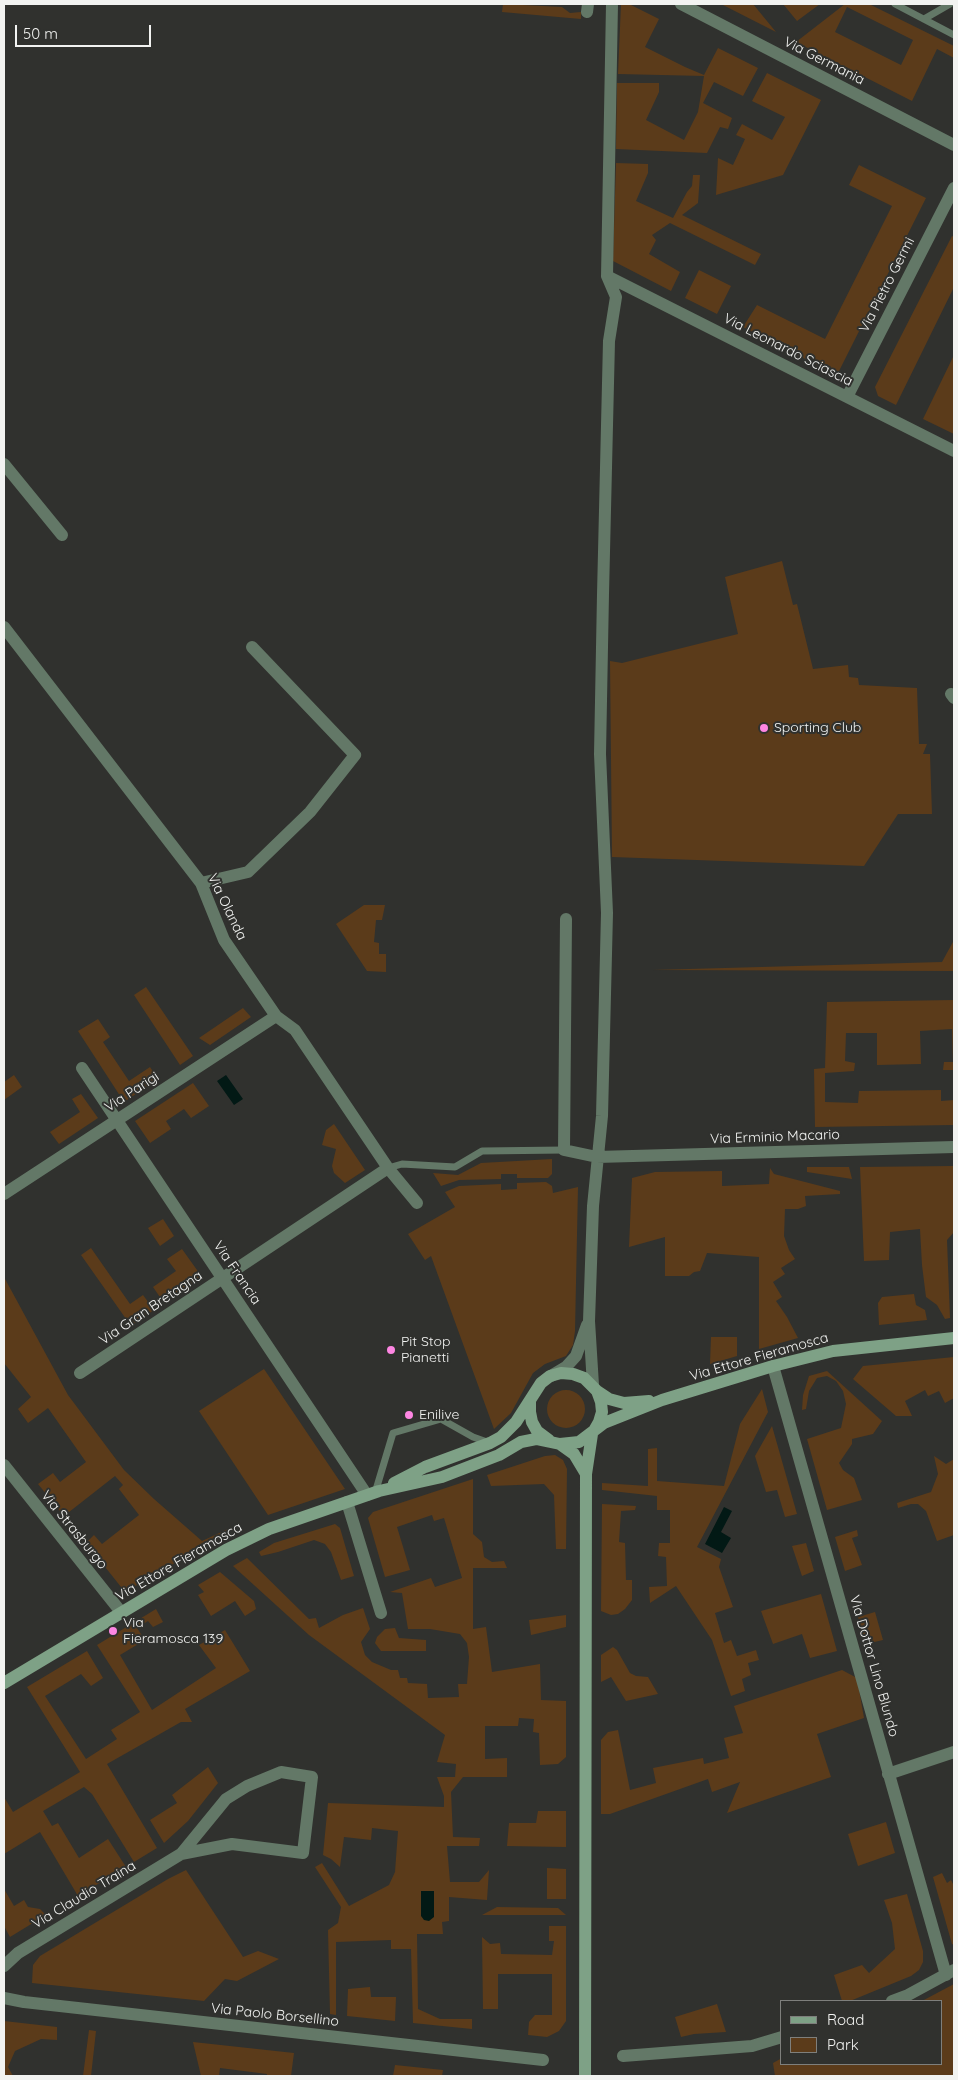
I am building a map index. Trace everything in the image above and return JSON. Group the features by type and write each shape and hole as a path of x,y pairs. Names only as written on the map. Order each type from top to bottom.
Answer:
{"main road":[{"name":"Via Ettore Fieramosca","path":"662,1400 773,1366 833,1351 954,1338"},
{"path":"374,1493 425,1467 490,1443 501,1437 516,1422 541,1382 550,1376 561,1373 573,1374 584,1378 609,1398 624,1403 662,1400"},
{"path":"585,2076 586,1474 593,1432 602,1412 601,1402 595,1388"},
{"path":"374,1493 442,1477 499,1455 521,1442 536,1439 557,1443 579,1442 604,1424 662,1400"},
{"path":"530,1402 530,1412 535,1426 545,1438 574,1454 586,1474"},
{"name":"Via Ettore Fieramosca","path":"4,1682 226,1550 269,1529 374,1493"}],"street":[{"path":"595,1388 589,1321 597,1157 602,1116 607,913 600,754 602,634 609,341 616,297 607,276 612,4"},
{"name":"Via Germania","path":"681,4 954,145"},
{"name":"Via Pietro Germi","path":"848,397 954,188"},
{"name":"Via Leonardo Sciascia","path":"607,276 954,451"},
{"path":"4,464 62,535"},
{"name":"Via Olanda","path":"4,627 201,883 224,940 276,1016 296,1030 388,1168 417,1203"},
{"path":"201,883 248,872 310,812 354,755 252,648"},
{"path":"564,1150 566,919"},
{"name":"Via Parigi","path":"4,1194 276,1016"},
{"name":"Via Francia","path":"82,1068 223,1278 374,1493"},
{"name":"Via Erminio Macario","path":"564,1150 597,1157 954,1147"},
{"name":"Via Gran Bretagna","path":"80,1373 388,1168"},
{"path":"550,1376 566,1367 576,1356 589,1321"},
{"name":"Via Dottor Lino Blundo","path":"773,1366 888,1774 950,1973"},
{"name":"Via Strasburgo","path":"4,1465 121,1612"},
{"path":"347,1502 381,1613"},
{"path":"888,1774 954,1752"},
{"name":"Via Claudio Traina","path":"4,1966 18,1953 181,1854 226,1799 247,1786 281,1772 312,1777 303,1853 232,1844 181,1854"},
{"path":"895,2000 950,1973"},
{"name":"Via Paolo Borsellino","path":"4,1998 24,2002 543,2060"},
{"path":"623,2056 752,2046 780,2039"}],"lane":[{"path":"895,4 954,35"},
{"path":"924,19 950,4"},
{"path":"388,1168 402,1164 455,1167 482,1152 564,1150"},
{"path":"374,1493 393,1433 442,1419 473,1437 490,1443"}],"green space":[{"path":"503,4 562,7 570,13 581,12 581,19 502,12"},
{"path":"621,4 629,4 659,19 645,47 685,67 704,75 718,48 758,68 743,96 714,82 703,103 732,118 728,129 720,127 707,153 616,149 617,83 659,83 659,92 646,120 684,140 698,112 704,76 618,74"},
{"path":"721,4 753,4 776,32"},
{"path":"783,4 820,4 797,21"},
{"path":"845,4 869,4 954,46 954,58 937,49 912,101 796,42","holes":["847,7 913,40 901,65 835,32"]},
{"path":"767,73 821,100 783,175 716,195 718,158 733,165 745,139 736,135 742,124 772,140 785,117 752,101"},
{"path":"616,163 648,164 648,173 636,201 673,218 692,186 693,175 700,175 698,203 682,215 761,254 755,265 670,223 652,235 656,240 649,254 680,272 671,291 613,261"},
{"path":"859,165 926,198 839,371 831,372 743,327 757,305 825,339 892,206 849,185"},
{"path":"952,236 954,237 954,287 896,405 878,396 875,387"},
{"path":"699,270 731,286 717,314 685,298"},
{"path":"954,355 954,434 923,419"},
{"name":"Sporting Club","path":"782,561 793,605 797,604 813,669 848,665 849,677 858,678 859,685 917,688 919,744 927,744 923,754 930,754 932,814 898,814 864,866 612,857 610,661 622,663 738,634 725,577"},
{"path":"364,905 385,905 382,920 376,920 374,942 379,943 379,954 386,954 386,972 367,971 336,924"},
{"path":"954,940 954,971 652,970 942,962"},
{"path":"146,987 193,1056 180,1065 134,995"},
{"path":"954,1000 954,1070 943,1070 944,1062 953,1062 952,1029 920,1031 921,1064 877,1065 877,1033 846,1033 845,1061 855,1063 854,1071 825,1073 825,1102 858,1103 859,1091 941,1090 941,1101 954,1100 954,1125 815,1127 814,1069 825,1068 827,1002"},
{"path":"243,1008 251,1017 210,1045 199,1038"},
{"path":"98,1019 110,1037 103,1042 129,1081 150,1067 158,1079 124,1102 78,1031"},
{"path":"14,1075 22,1087 4,1100 4,1082"},
{"path":"193,1083 209,1106 191,1118 184,1109 166,1121 171,1129 150,1143 135,1121"},
{"path":"81,1094 98,1118 59,1144 50,1132 80,1112 72,1099"},
{"path":"334,1124 365,1170 345,1183 334,1173 332,1166 336,1149 322,1145 326,1130"},
{"path":"552,1159 552,1174 548,1178 517,1178 517,1174 501,1174 501,1179 459,1180 441,1186 433,1173 458,1175 481,1163"},
{"path":"954,1166 954,1232 947,1240 950,1318 945,1319 937,1305 926,1297 920,1229 890,1232 889,1260 864,1261 860,1167"},
{"path":"807,1167 849,1167 852,1179 807,1172"},
{"path":"770,1168 774,1174 840,1191 840,1194 805,1196 806,1206 798,1209 785,1209 784,1236 789,1250 795,1259 781,1268 785,1274 773,1282 782,1297 776,1301 798,1338 759,1349 759,1257 707,1253 700,1271 694,1272 689,1276 665,1276 665,1237 629,1247 632,1178 655,1172 722,1171 722,1186 769,1184"},
{"path":"546,1182 552,1186 553,1193 578,1187 575,1331 573,1345 566,1356 545,1364 533,1373 511,1413 494,1429 431,1256 425,1260 408,1234 455,1207 445,1192 459,1186 501,1184 501,1190 517,1189 517,1183"},
{"path":"163,1219 174,1236 160,1246 148,1228"},
{"path":"91,1248 130,1304 143,1295 154,1310 131,1326 81,1255"},
{"path":"182,1249 202,1277 164,1303 153,1287 176,1271 167,1259"},
{"path":"4,1277 68,1395 124,1470 202,1541 228,1529 229,1534 206,1545 125,1592 86,1543 94,1535 102,1544 139,1515 119,1489 123,1485 115,1476 64,1516 38,1484 53,1473 60,1482 86,1462 48,1408 28,1423 18,1409 31,1397 4,1363"},
{"path":"914,1294 916,1305 925,1310 927,1320 879,1325 878,1303 882,1297"},
{"path":"711,1337 737,1337 737,1356 710,1364"},
{"path":"954,1357 954,1398 945,1403 939,1391 928,1396 925,1390 905,1401 912,1416 896,1416 853,1379 863,1366"},
{"path":"264,1369 345,1489 268,1515 199,1411"},
{"path":"827,1371 882,1421 873,1434 852,1439 852,1444 839,1463 843,1470 854,1478 862,1500 827,1510 807,1439 841,1428 846,1404 843,1391 836,1381 827,1376 817,1378 809,1391 806,1409 802,1410 803,1395 809,1376"},
{"path":"762,1389 768,1412 697,1547 721,1559 719,1567 733,1607 715,1613 724,1643 731,1640 737,1656 756,1650 759,1660 748,1663 751,1675 742,1679 745,1691 731,1696 712,1640 676,1586 650,1603 649,1587 667,1586 666,1557 658,1556 659,1543 670,1543 670,1510 657,1510 657,1496 602,1490 602,1483 648,1486 648,1449 657,1448 657,1481 724,1486 740,1424"},
{"path":"566,1390 579,1396 585,1409 579,1422 566,1428 553,1422 547,1409 553,1396"},
{"path":"772,1426 797,1514 785,1517 777,1490 766,1492 755,1456"},
{"path":"555,1455 563,1460 567,1469 566,1549 556,1549 554,1495 544,1484 491,1486 487,1475 545,1456"},
{"path":"934,1456 946,1464 954,1459 954,1535 937,1541 926,1511 918,1504 898,1508 897,1503 931,1492 938,1474"},
{"path":"473,1479 473,1534 482,1542 484,1557 492,1562 504,1561 507,1568 473,1568 473,1629 486,1627 492,1672 540,1664 541,1700 566,1701 566,1757 558,1764 540,1765 539,1733 533,1732 534,1719 519,1718 518,1726 485,1726 485,1759 507,1758 507,1777 463,1777 451,1792 453,1837 480,1838 479,1846 447,1846 450,1882 479,1882 489,1870 487,1900 449,1897 449,1921 442,1922 443,1934 417,1934 418,2009 440,2019 472,2019 472,2029 413,2023 411,1949 391,1949 391,1940 336,1942 336,2015 330,2014 328,1930 338,1923 341,1907 315,1867 322,1863 349,1906 389,1885 395,1872 398,1831 372,1828 371,1840 344,1837 340,1867 323,1855 328,1803 444,1807 444,1796 437,1777 455,1777 456,1764 437,1762 445,1735 309,1635 233,1566 247,1558 309,1619 316,1618 319,1628 343,1615 363,1608 370,1629 361,1642 365,1655 372,1662 391,1670 398,1670 400,1678 407,1678 408,1683 427,1684 428,1698 459,1697 458,1684 467,1684 469,1657 467,1643 460,1634 430,1629 408,1629 402,1593 390,1592 431,1578 435,1587 462,1578 444,1518 434,1521 432,1515 397,1527 410,1570 385,1577 368,1518 373,1512"},
{"path":"602,1504 636,1506 635,1510 621,1511 619,1542 625,1543 626,1580 632,1580 632,1600 618,1614 611,1615 601,1611"},
{"path":"335,1524 340,1528 354,1576 341,1580 331,1552 325,1544 314,1540 261,1556 259,1552 274,1543"},
{"path":"857,1530 858,1536 852,1538 862,1565 845,1571 835,1537"},
{"path":"806,1543 814,1571 802,1576 792,1546"},
{"path":"220,1572 254,1601 256,1609 245,1616 235,1601 211,1616 198,1595 204,1592 198,1585"},
{"path":"821,1594 837,1651 810,1658 802,1634 773,1644 761,1611"},
{"path":"156,1609 163,1622 153,1627 148,1621 137,1628 145,1640 120,1655 152,1710 216,1668 199,1645 225,1630 250,1671 185,1709 192,1722 181,1722 107,1764 157,1848 134,1862 92,1794 84,1787 43,1811 52,1826 58,1823 79,1858 108,1839 126,1867 78,1896 40,1832 4,1854 4,1797 13,1812 80,1772 27,1687 87,1651 103,1678 91,1686 81,1674 45,1696 86,1759 117,1739 111,1730 140,1712 97,1645"},
{"path":"875,1612 883,1640 866,1644 858,1617"},
{"path":"566,1615 566,1627 531,1635 529,1620"},
{"path":"395,1628 399,1638 426,1640 426,1651 381,1651 375,1643 377,1637 385,1629"},
{"path":"613,1647 617,1650 630,1673 636,1676 648,1677 658,1694 626,1701 611,1677 601,1682 601,1655"},
{"path":"842,1670 857,1678 864,1718 817,1734 831,1777 727,1813 740,1782 712,1792 708,1779 610,1814 601,1814 601,1740 608,1732 618,1730 630,1790 656,1783 653,1768 703,1758 704,1764 729,1758 724,1738 743,1733 734,1706"},
{"path":"208,1767 218,1783 188,1821 164,1843 150,1820 177,1803 172,1795"},
{"path":"538,1811 566,1811 566,1847 507,1846 509,1823 536,1823"},
{"path":"886,1822 895,1853 858,1866 848,1834"},
{"path":"547,1868 566,1869 566,1899 547,1899"},
{"path":"186,1870 243,1957 258,1951 279,1959 237,1981 225,1979 204,2001 32,1983 33,1965 40,1956"},
{"path":"942,1873 947,1883 951,1880 954,1886 954,1945 952,1944 933,1877"},
{"path":"4,1889 14,1906 24,1900 28,1907 40,1909 46,1915 10,1937 4,1926"},
{"path":"907,1894 923,1951 923,1962 919,1970 911,1976 852,2000 842,2000 834,1975 862,1965 869,1973 895,1949 892,1923 884,1900"},
{"path":"497,1907 558,1908 566,1915 482,1915"},
{"path":"549,1926 566,1926 566,2021 559,2031 547,2037 528,2035 529,2022 535,2015 552,2015 552,1974 498,1974 498,2009 483,2009 482,1937 490,1944 500,1943 501,1954 552,1955 554,1941 549,1941"},
{"path":"954,1984 954,2076 775,2076 773,2063 780,2059 780,2065 943,2065 943,2000 924,2000"},
{"path":"370,1987 371,1997 396,1997 395,2021 347,2016 348,1989"},
{"path":"717,2004 726,2032 694,2034 681,2037 675,2017"},
{"path":"4,2021 57,2027 57,2040 41,2039 15,2051 8,2067 13,2076 4,2076"},
{"path":"89,2030 96,2031 91,2076 83,2076"},
{"path":"193,2042 294,2053 291,2076 267,2076 267,2074 220,2068 219,2076 201,2076"},
{"path":"395,2065 443,2070 442,2076 393,2076"}],"water":[{"path":"226,1075 243,1099 234,1105 217,1081"},
{"path":"724,1507 732,1511 721,1532 731,1538 722,1553 705,1544"},
{"path":"421,1891 434,1891 434,1917 429,1921 424,1920 421,1916"}],"place":[{"name":"Sporting Club","path":"764,728"},
{"name":"Pit Stop Pianetti","path":"391,1350"},
{"name":"Enilive","path":"409,1415"},
{"name":"Via Fieramosca 139","path":"113,1631"}]}
